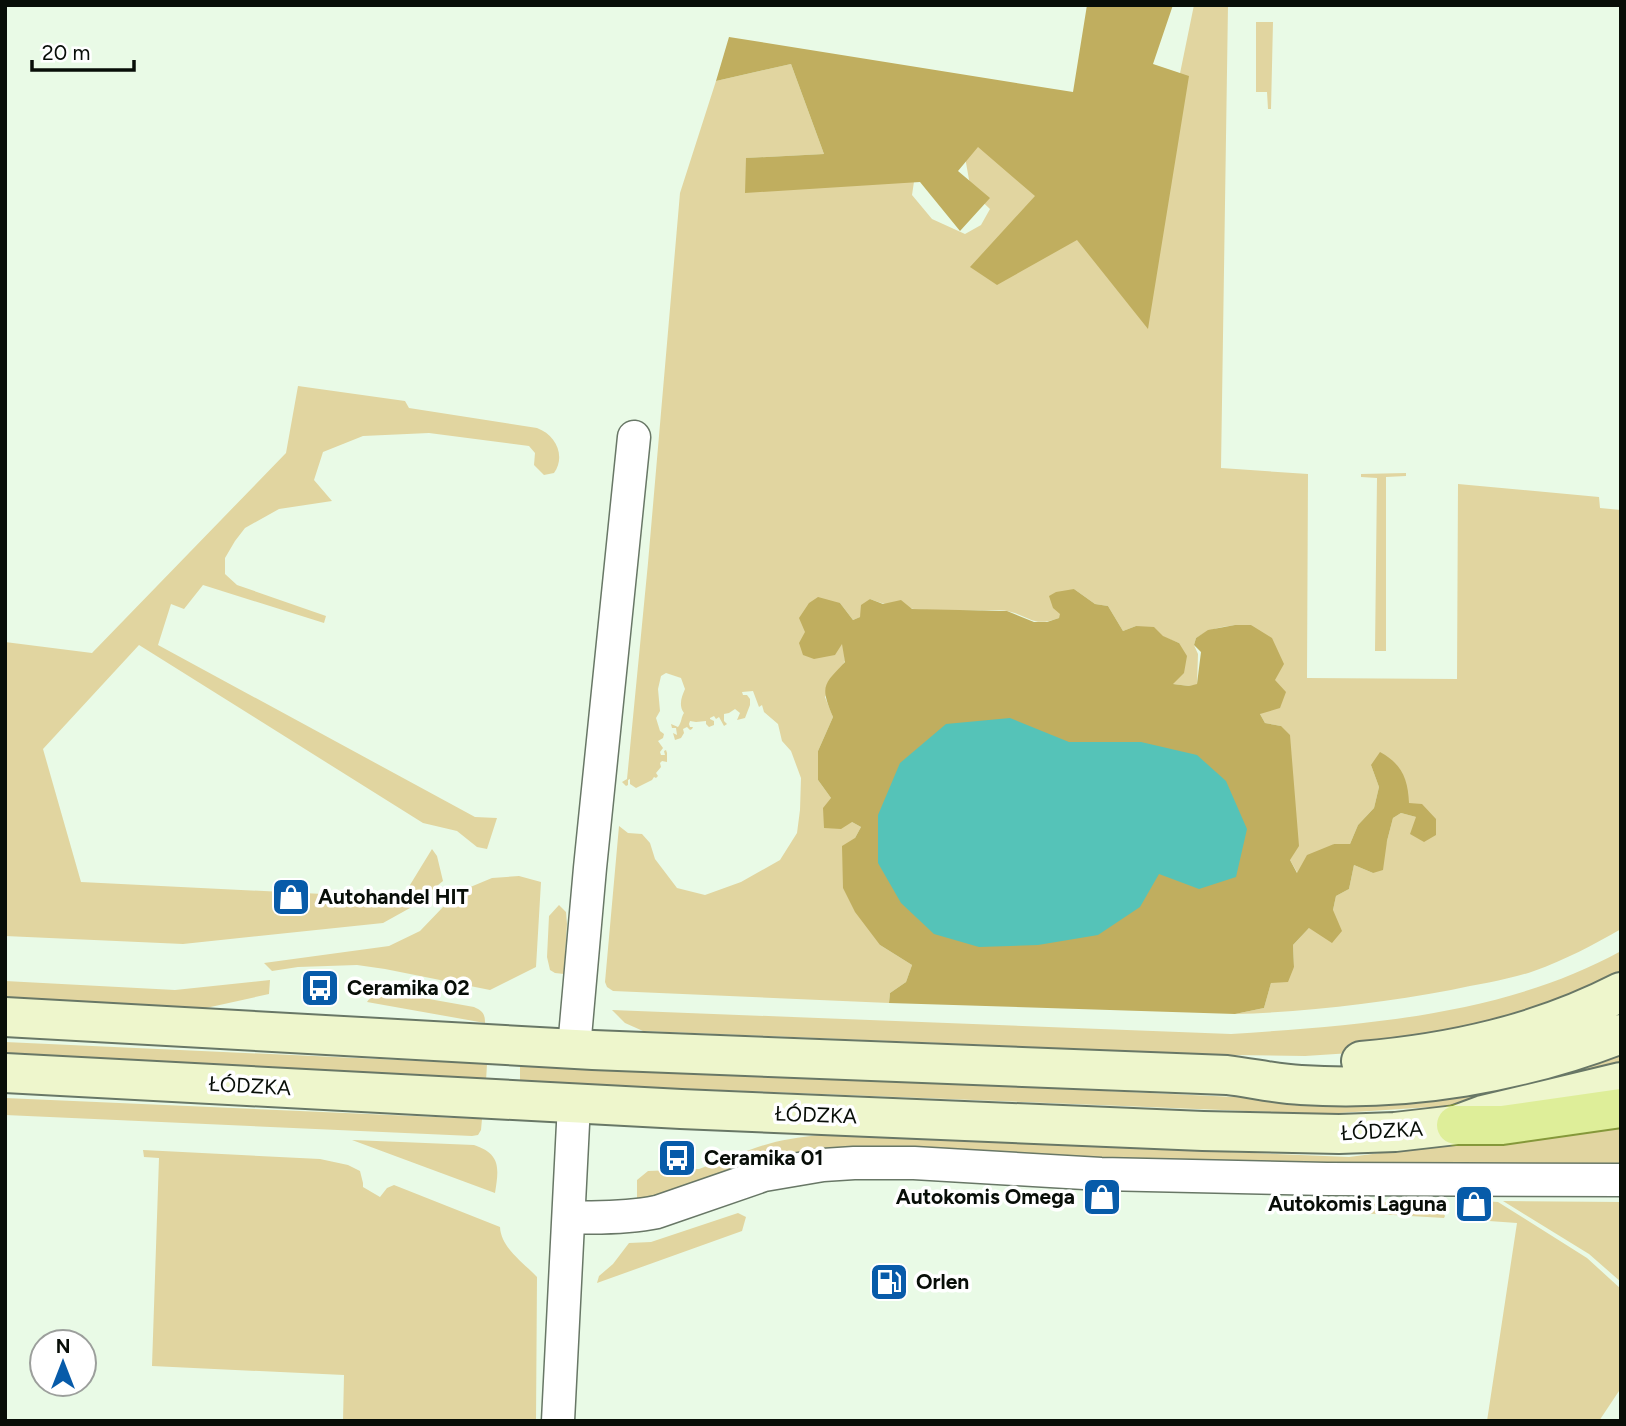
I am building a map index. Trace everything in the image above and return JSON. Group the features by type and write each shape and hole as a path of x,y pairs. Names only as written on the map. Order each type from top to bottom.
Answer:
{"main road":[{"path":"1227,1075 1275,1065 1317,1065 1411,1057 1467,1046 1541,1027 1574,1015 1621,992"},
{"path":"5,1017 574,1048 1227,1075 1300,1085 1348,1086 1460,1078 1556,1055 1621,1034"},
{"name":"ŁÓDZKA","path":"5,1073 574,1104 1203,1131 1339,1134 1395,1132 1456,1125 1483,1115 1621,1082"},
{"path":"1456,1125 1480,1127 1512,1124 1621,1108"}],"street":[{"path":"574,1048 634,437"},
{"path":"558,1421 574,1104"},
{"path":"569,1217 641,1216 764,1175 823,1165 854,1163 915,1163 1101,1174 1327,1179 1621,1180"}],"shaded area":[{"path":"1087,5 1173,5 1153,64 1189,76 1148,329 1077,240 997,285 970,267 1035,196 978,147 958,171 990,198 960,231 920,182 745,193 746,158 824,154 791,64 716,81 729,37 1073,92"},
{"path":"1194,5 1228,5 1221,468 1308,474 1307,678 1457,679 1458,484 1599,497 1600,508 1621,510 1621,929 1557,962 1504,979 1371,1003 1235,1014 1264,1008 1271,983 1294,967 1293,945 1309,928 1333,910 1336,896 1349,889 1354,865 1373,873 1387,841 1393,818 1401,813 1416,817 1436,835 1409,803 1371,765 1379,787 1374,808 1358,825 1350,844 1334,844 1298,874 1290,860 1281,726 1265,723 1260,714 1275,680 1251,625 1222,627 1196,638 1194,645 1198,654 1197,685 1189,686 1173,684 1179,643 1136,626 1123,631 1108,606 1095,604 1074,589 1059,618 1043,622 1004,610 910,609 870,599 860,617 853,620 840,603 845,661 825,697 833,717 818,751 818,780 852,822 861,827 855,838 880,945 912,965 906,982 890,993 889,1003 613,991 605,982 619,826 628,833 642,834 650,843 655,859 677,888 705,895 741,882 780,860 797,833 800,810 801,778 791,751 782,741 778,724 764,712 762,705 759,707 753,691 742,692 750,699 745,718 737,720 740,713 735,709 724,714 727,724 724,726 719,717 716,719 714,716 710,719 714,721 714,725 709,727 706,721 690,721 692,729 683,729 681,738 675,740 673,733 677,735 676,728 672,728 671,724 678,727 684,713 681,704 685,689 681,678 666,673 661,676 658,689 660,711 656,718 660,731 664,734 658,741 663,748 660,752 665,755 666,750 667,762 660,763 656,778 636,788 630,784 630,779 626,786 622,782 627,779 680,193 716,81 791,64 824,154 747,158 915,175 912,195 932,219 965,234 981,225 990,209 971,191 965,157 977,136 1168,132"},
{"path":"1256,22 1273,22 1271,109 1268,109 1267,92 1256,92"},
{"path":"298,386 405,401 409,408 537,428 554,441 559,460 554,473 544,475 534,465 535,453 529,446 429,433 363,436 323,452 314,480 332,501 279,509 245,528 225,558 225,574 237,585 326,616 324,623 203,585 184,609 171,604 158,645 475,817 497,818 487,849 477,847 457,831 423,823 139,645 43,749 81,882 402,898 432,849 437,856 443,881 410,908 383,923 183,944 5,936 5,642 92,653 286,453"},
{"path":"1406,473 1406,476 1386,477 1386,651 1375,651 1377,478 1361,477 1361,474"},
{"path":"1074,589 1095,604 1108,606 1123,631 1136,626 1154,627 1163,636 1179,643 1187,656 1184,673 1173,684 1197,684 1201,652 1194,645 1196,638 1208,630 1251,625 1272,638 1284,664 1275,680 1286,692 1280,708 1260,714 1265,723 1281,726 1290,735 1299,846 1290,860 1297,873 1307,855 1334,844 1350,844 1358,825 1374,808 1379,787 1371,765 1380,752 1399,767 1407,787 1409,803 1422,804 1436,819 1436,835 1424,842 1410,834 1416,817 1401,813 1393,818 1383,870 1373,873 1354,865 1349,889 1336,896 1333,910 1342,931 1332,943 1309,928 1293,945 1294,967 1288,982 1271,983 1264,1008 1235,1014 889,1003 890,993 906,982 912,965 880,945 855,912 843,888 842,846 855,838 861,827 852,822 841,829 824,828 823,808 831,798 818,780 818,751 833,717 825,692 828,681 845,662 842,644 835,655 814,659 803,655 799,643 805,632 799,618 809,603 818,597 840,603 853,620 860,617 861,605 870,599 883,604 901,600 912,609 1007,611 1034,622 1047,622 1059,618 1060,614 1053,608 1049,596"},
{"path":"519,876 541,882 536,967 490,990 357,965 298,967 272,971 264,963 389,946 420,931 444,906 468,888 492,878"},
{"path":"559,905 566,912 567,924 564,974 550,970 547,957 549,916"},
{"path":"1621,951 1621,981 1565,1007 1382,1051 1305,1056 643,1031 625,1023 612,1010 1231,1034 1431,1014 1529,990 1576,973"},
{"path":"270,980 269,994 206,1008 5,998 5,981 175,990"},
{"path":"384,991 474,1007 483,1013 485,1023 367,1002 372,995"},
{"path":"5,1042 487,1064 486,1081 5,1058"},
{"path":"1621,1048 1621,1069 1562,1086 1447,1106 1324,1114 520,1082 520,1064 1323,1101"},
{"path":"5,1098 482,1119 481,1130 478,1135 472,1136 5,1115"},
{"path":"1621,1122 1621,1169 1279,1167 822,1150 761,1160 741,1167 733,1157 776,1142 821,1135 1349,1157"},
{"path":"352,1140 474,1145 494,1158 497,1169 495,1193"},
{"path":"143,1150 320,1159 348,1165 360,1171 363,1187 380,1197 387,1188 394,1185 500,1227 508,1248 537,1277 536,1421 343,1421 344,1375 152,1366 159,1158 144,1157"},
{"path":"725,1159 732,1171 676,1191 637,1199 637,1180 648,1171 699,1169"},
{"path":"1483,1201 1498,1202 1587,1258 1621,1289 1621,1388 1599,1421 1487,1421 1517,1223 1475,1220"},
{"path":"1503,1201 1621,1202 1621,1282 1589,1254"},
{"path":"1325,1202 1438,1202 1445,1216 1325,1211"},
{"path":"738,1213 746,1217 742,1231 597,1283 599,1276 613,1264 629,1243 651,1242"}],"water":[{"path":"1010,718 1069,742 1141,742 1197,755 1226,781 1247,829 1236,877 1199,889 1159,874 1140,907 1098,935 1038,945 979,947 934,934 901,903 878,863 878,815 900,763 946,724"}],"place":[{"name":"Autohandel HIT","path":"291,897"},
{"name":"Ceramika 02","path":"320,988"},
{"name":"Ceramika 01","path":"677,1158"},
{"name":"Autokomis Omega","path":"1102,1197"},
{"name":"Autokomis Laguna","path":"1474,1204"},
{"name":"Orlen","path":"889,1282"}]}
